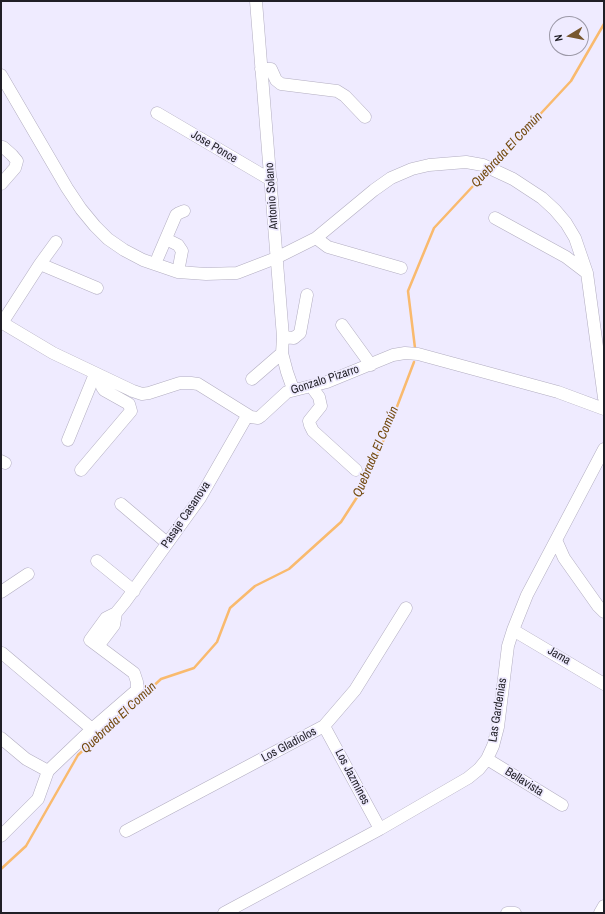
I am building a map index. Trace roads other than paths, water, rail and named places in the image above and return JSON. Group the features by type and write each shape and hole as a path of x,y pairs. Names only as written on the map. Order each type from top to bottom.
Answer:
{"street":[{"name":"Antonio Solano","path":"256,1 283,338 282,353 293,389"},
{"path":"261,69 271,69 276,80 281,84 336,92 345,96 364,117"},
{"path":"1,75 67,188 95,226 108,239 124,250 143,260 178,272 206,274 237,273 276,258 316,238 374,190 391,178 412,169 429,165 466,162 483,165 498,171 528,187 542,198 566,223 575,238 586,273 604,398"},
{"name":"Jose Ponce","path":"157,113 271,180"},
{"path":"1,184 15,168 17,161 3,147"},
{"path":"158,257 176,215 184,211"},
{"path":"495,218 566,257 586,273"},
{"path":"316,238 328,247 402,268"},
{"path":"166,239 178,245 182,251 178,272"},
{"path":"56,242 2,323 53,353 132,392 142,394 157,391 180,383 198,384 247,416"},
{"path":"40,264 97,288"},
{"path":"283,338 294,338 300,333 307,295"},
{"path":"342,326 371,364"},
{"path":"252,379 282,353"},
{"name":"Gonzalo Pizarro","path":"247,416 255,418 262,416 282,396 293,389 328,382 393,355 405,353 418,354 558,392 604,409"},
{"path":"68,440 100,376"},
{"path":"81,470 131,411 129,404 104,390 100,376"},
{"path":"311,386 319,397 321,406 309,421 313,431 356,470"},
{"name":"Pasaje Casanova","path":"92,729 137,690 138,686 134,674 94,643 114,625 117,612 134,591 200,498 247,416"},
{"name":"Las Gardenias","path":"224,913 380,829 468,778 479,769 487,759 493,746 498,727 508,646 513,630 527,595 604,449"},
{"path":"121,504 167,543"},
{"path":"556,540 564,558 598,606 604,612"},
{"path":"97,561 134,591"},
{"path":"1,592 28,574"},
{"name":"Los Gladiolos","path":"126,832 324,726 355,690 406,608"},
{"name":"Jama","path":"513,630 604,684"},
{"path":"2,653 92,729 48,771 38,799 3,829"},
{"name":"Los Jazmines","path":"324,726 380,829"},
{"path":"1,738 26,759 48,771"},
{"name":"Bellavista","path":"487,759 562,805"},
{"path":"600,913 604,906"},
{"path":"507,913 515,913"}],"waterway":[{"name":"Quebrada El Común","path":"492,166 571,81 604,24"},
{"name":"Quebrada El Común","path":"415,348 408,291 434,228 487,171"},
{"name":"Quebrada El Común","path":"1,869 26,846 78,755 161,679 194,668 217,642 230,608 255,586 289,569 341,522 363,488 390,425 414,362"}]}
